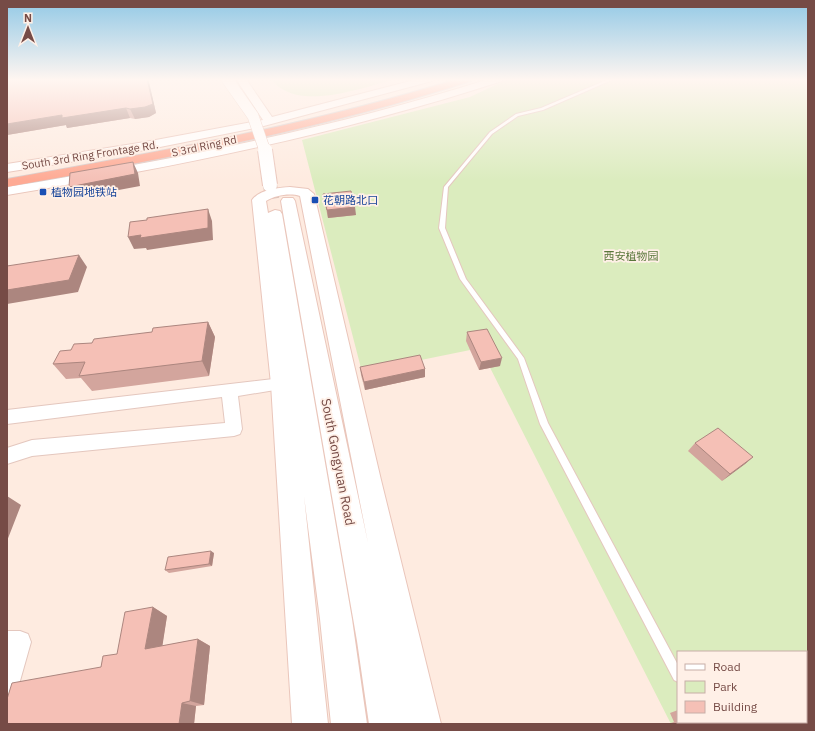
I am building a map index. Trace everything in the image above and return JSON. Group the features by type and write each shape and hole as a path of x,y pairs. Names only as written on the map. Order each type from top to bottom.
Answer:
{"highway":[{"name":"S 3rd Ring Rd","path":"7,174 143,152 324,113"},
{"name":"S 3rd Ring Rd","path":"7,183 135,161 312,123 347,113"}],"main road":[{"name":"South Gongyuan Road","path":"252,113 260,130 277,196 373,641 387,724"},
{"path":"256,113 264,122"},
{"path":"259,113 264,122"},
{"path":"262,113 278,154"},
{"name":"South 3rd Ring Frontage Rd.","path":"7,168 138,148 264,122 298,113"},
{"name":"South 3rd Ring Frontage Rd.","path":"7,191 137,169 251,146 387,113"},
{"path":"310,724 282,384 259,200 262,196 267,194 302,190 307,194 368,480 423,724"},
{"name":"South Gongyuan Road","path":"277,196 336,619 349,724"}],"street":[{"path":"7,417 282,384"},
{"path":"7,456 32,448 234,429 229,391"},
{"path":"7,642 20,642 7,686"}],"lane":[{"path":"526,113 517,115 491,132 446,187 442,228 463,279 522,358 544,424 677,674"}],"green space":[{"name":"西安植物园","path":"407,113 808,113 808,724 671,724 480,348 362,372 302,140"}],"building":[{"path":"7,113 93,113 62,118 62,115 7,124"},
{"path":"133,162 135,174 69,187 70,173"},
{"path":"351,191 355,207 327,210 323,194"},
{"path":"208,209 208,228 140,238 141,235 128,237 130,222"},
{"path":"79,255 69,280 7,290 7,266"},
{"path":"208,322 202,361 79,376 85,362 53,364 60,351 71,350 74,344 92,343 94,339 152,332 153,328"},
{"path":"487,329 502,358 481,362 467,332"},
{"path":"420,355 425,369 364,382 360,367"},
{"path":"718,428 753,457 730,474 695,443"},
{"path":"211,551 209,564 165,570 168,557"},
{"path":"153,607 145,649 198,639 190,701 182,703 179,724 7,724 7,699 12,683 101,667 103,656 117,654 125,612"},
{"path":"706,723 707,724 676,724"}],"tunnel":[{"path":"270,185 273,203"}],"place":[{"name":"植物园地铁站","path":"43,192"},
{"name":"花朝路北口","path":"315,200"}]}
